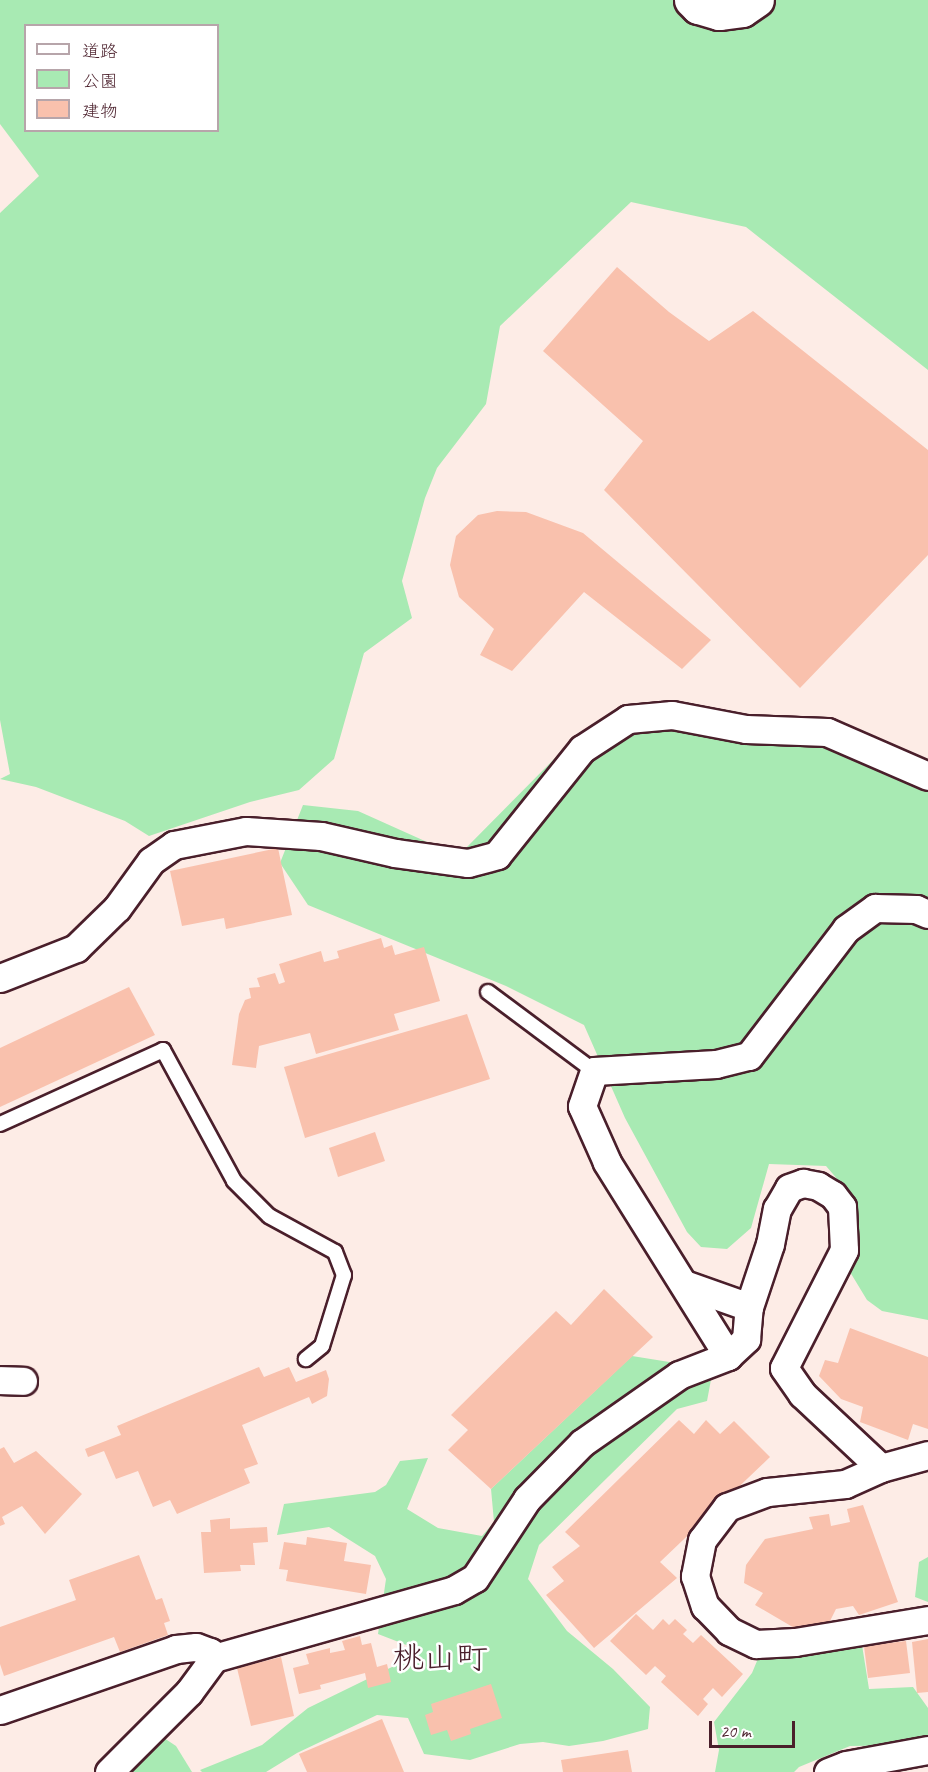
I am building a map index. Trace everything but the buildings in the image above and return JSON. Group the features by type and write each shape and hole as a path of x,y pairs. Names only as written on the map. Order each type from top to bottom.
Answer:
{"street":[{"path":"692,0 698,7 719,13 742,10 757,0"},
{"path":"0,978 76,948 117,908 152,861 174,845 246,831 321,836 395,853 468,863 497,855 582,749 628,719 672,715 746,729 827,732 928,776"},
{"path":"728,1356 607,1162 582,1106 594,1071 716,1064 749,1056 846,929 875,908 916,909 928,914"},
{"path":"109,1772 189,1692 214,1658 454,1590 475,1578 527,1499 582,1443 679,1375 728,1356 746,1340 749,1307 770,1244 777,1209 789,1188 803,1183 818,1186 833,1195 842,1207 844,1250 784,1368 802,1394 881,1468"},
{"path":"684,1284 749,1307"},
{"path":"928,1455 881,1468 845,1484 767,1492 727,1507 702,1540 695,1576 705,1606 729,1631 756,1644 795,1642 928,1620"},
{"path":"0,1710 176,1649 196,1647 210,1652 214,1658"},
{"path":"828,1772 846,1766 928,1750"}],"lane":[{"path":"488,992 594,1071"},
{"path":"0,1124 163,1050 234,1181 269,1216 334,1252 344,1275 322,1346 306,1359"}],"green space":[{"path":"0,0 928,0 928,370 746,227 631,202 500,326 486,404 437,468 425,498 402,581 412,618 364,653 334,759 299,790 250,802 149,836 125,821 36,787 0,779 10,774 0,720 0,213 39,176 0,124"},
{"path":"628,719 826,736 928,779 928,1320 882,1311 867,1300 847,1267 857,1218 845,1188 826,1166 769,1164 751,1228 727,1249 701,1247 687,1232 625,1118 584,1025 506,986 308,905 280,863 303,805 358,811 427,842 465,849 560,753"},
{"path":"632,1356 713,1369 707,1401 677,1409 539,1545 528,1579 567,1631 613,1669 650,1707 648,1729 603,1741 569,1746 543,1742 520,1744 470,1760 424,1754 408,1718 377,1715 297,1753 266,1772 202,1772 200,1770 262,1745 308,1708 394,1666 409,1646 378,1634 386,1579 375,1556 329,1527 277,1535 284,1504 375,1492 386,1485 400,1461 428,1458 407,1509 438,1528 482,1536 494,1522 491,1489"},
{"path":"928,1557 928,1602 915,1597 919,1562"},
{"path":"862,1645 869,1689 913,1687 928,1708 928,1741 924,1745 850,1746 799,1767 794,1772 715,1772 719,1750 714,1722 752,1673 762,1649 769,1651"},
{"path":"152,1730 176,1746 192,1772 115,1772"}],"district":[{"name":"桃山町","path":"440,1658"}]}
